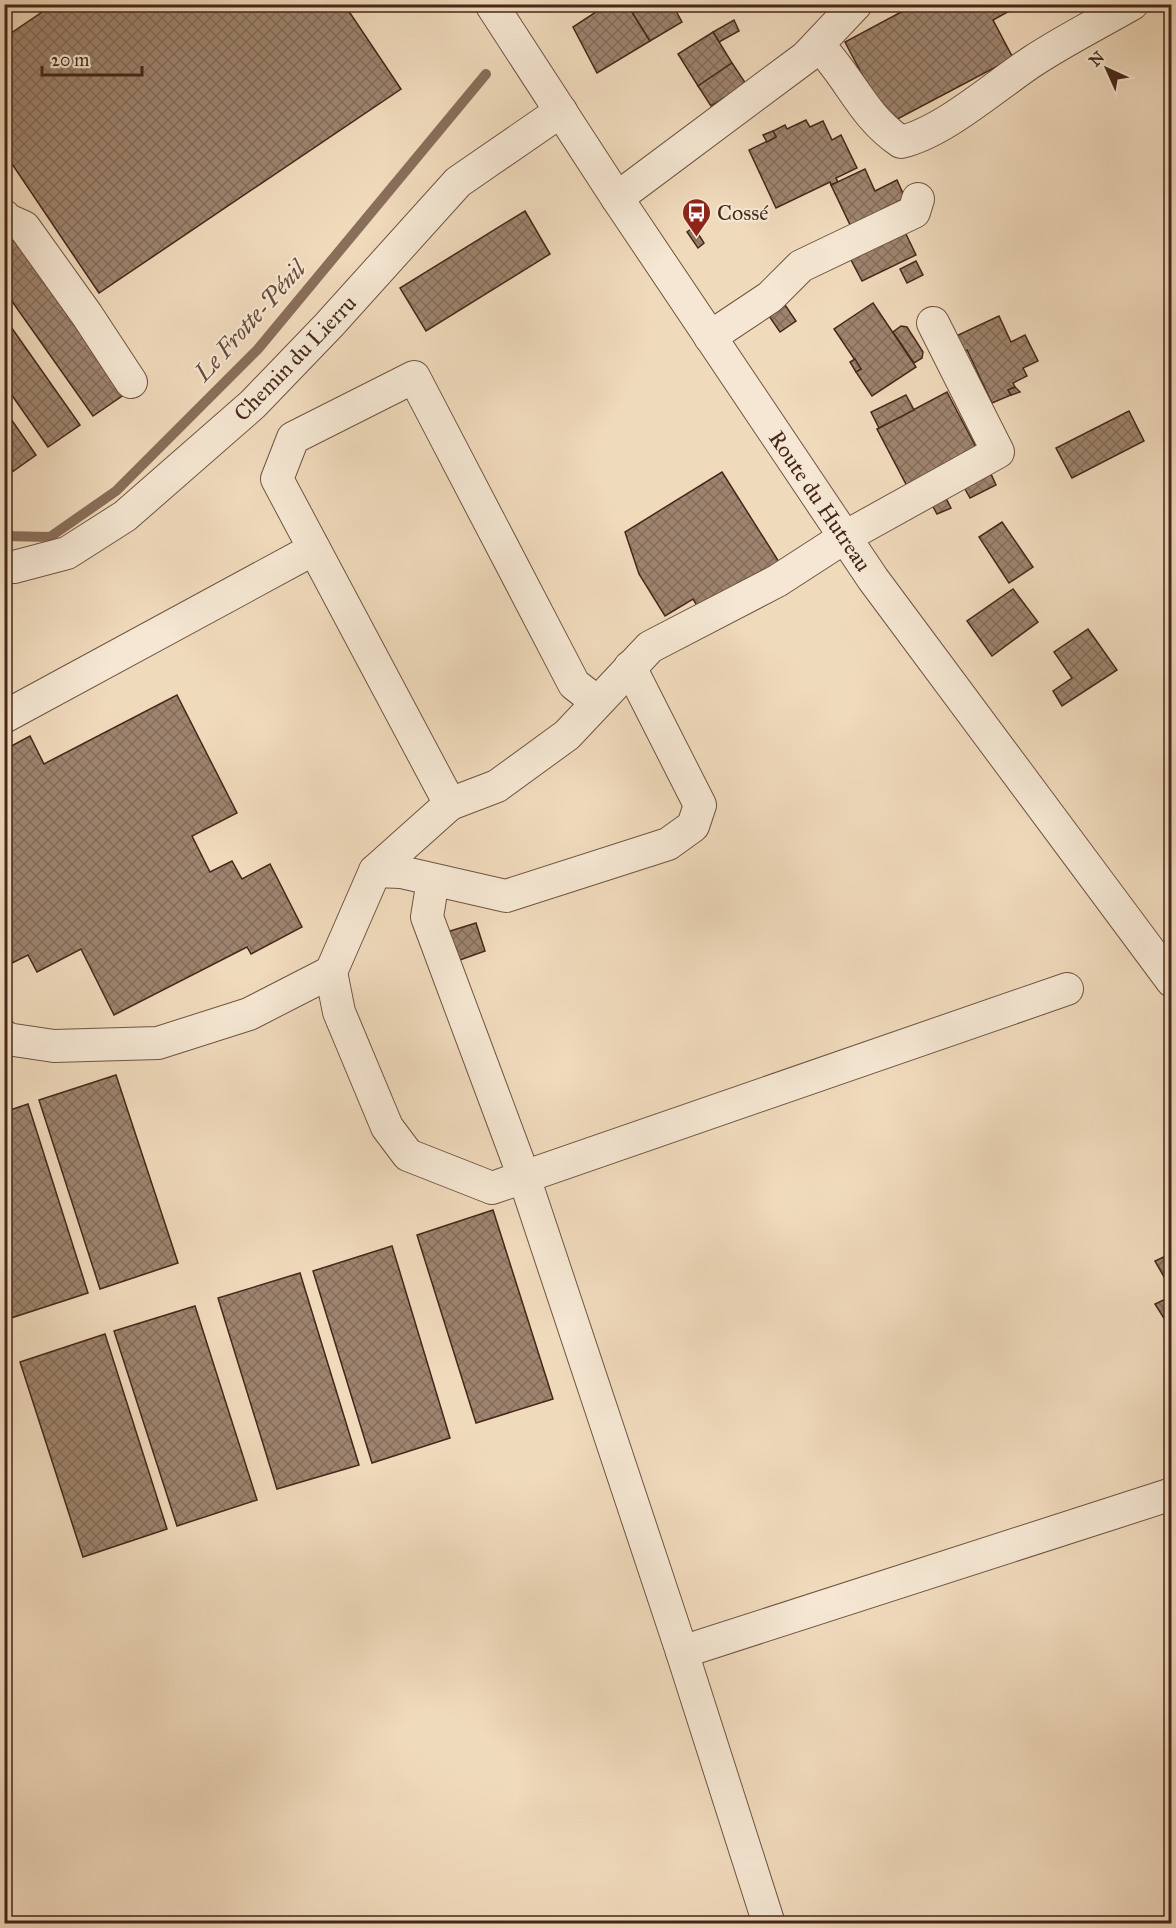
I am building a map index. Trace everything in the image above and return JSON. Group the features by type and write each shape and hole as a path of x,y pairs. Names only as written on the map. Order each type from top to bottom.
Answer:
{"street":[{"name":"Route du Hutreau","path":"491,4 617,198 844,537 1172,981"},
{"path":"617,198 806,57 856,4"},
{"path":"818,45 831,57 871,116 884,131 901,142 915,139 964,110 1034,60 1132,4"},
{"name":"Chemin du Lierru","path":"4,566 14,567 67,553 125,516 253,404 329,325 458,182 561,111"},
{"path":"710,337 770,297 801,266 914,212 918,200"},
{"path":"5,218 24,227 87,315 131,382"},
{"path":"933,323 998,452 844,537 777,581 650,647 567,735 497,786 450,804 375,871 331,972 339,1012 387,1127 408,1155 492,1188 1067,988"},
{"path":"450,804 277,479 293,438 414,377 574,684 597,702"},
{"path":"4,717 314,549"},
{"path":"375,871 401,872 506,896 668,844 693,826 700,805 630,667"},
{"path":"433,879 427,917 524,1177 682,1652 769,1923"},
{"path":"4,1036 7,1039 54,1046 158,1043 249,1014 331,972"},
{"path":"682,1652 1172,1494"}],"building":[{"path":"54,4 344,4 401,89 99,293 4,152 4,38"},
{"path":"608,4 627,4 650,41 597,73 573,27"},
{"path":"627,4 672,4 682,22 650,41"},
{"path":"916,4 1022,4 993,20 1013,58 888,124 845,42"},
{"path":"734,20 739,31 719,42 713,32"},
{"path":"713,32 732,63 698,86 678,54"},
{"path":"732,63 746,84 711,106 698,86"},
{"path":"806,120 810,127 823,121 832,140 841,135 857,168 836,178 838,182 831,185 830,182 776,208 749,150 776,137 773,131 785,125 787,129"},
{"path":"773,131 776,137 767,142 763,135"},
{"path":"865,169 875,191 897,180 905,198 883,209 888,217 854,233 831,185"},
{"path":"525,211 550,254 426,331 400,288"},
{"path":"694,227 704,243 698,248 687,232"},
{"path":"905,232 916,255 862,281 849,256"},
{"path":"12,233 125,394 93,416 4,290 4,238"},
{"path":"916,261 923,275 907,283 900,269"},
{"path":"873,303 916,367 872,396 856,372 861,369 834,329"},
{"path":"785,305 796,321 780,332 769,316"},
{"path":"999,316 1011,342 1025,335 1038,361 1023,368 1027,376 1013,383 1015,387 1008,390 1011,395 992,403 967,350 963,352 956,336"},
{"path":"4,317 80,425 48,447 4,384"},
{"path":"901,326 907,327 923,352 922,358 914,363 893,332"},
{"path":"855,359 861,369 856,372 850,362"},
{"path":"1015,387 1020,392 1011,395 1008,390"},
{"path":"947,392 978,451 908,488 877,429"},
{"path":"906,395 914,410 879,428 871,412"},
{"path":"4,409 36,455 5,477 4,476"},
{"path":"1129,411 1144,441 1072,478 1056,448"},
{"path":"722,472 779,562 701,612 693,599 665,616 639,574 625,532"},
{"path":"991,474 996,485 970,498 964,487"},
{"path":"945,496 951,508 937,514 931,503"},
{"path":"1002,522 1033,567 1009,583 979,537"},
{"path":"1013,589 1038,622 992,656 967,621"},
{"path":"1088,629 1117,670 1062,706 1053,691 1072,678 1054,652"},
{"path":"177,695 237,813 192,836 210,872 232,861 242,879 270,864 302,927 251,954 247,947 114,1015 81,949 37,972 28,955 4,967 4,750 30,736 44,764"},
{"path":"476,923 485,951 457,961 447,932"},
{"path":"116,1075 178,1263 100,1289 39,1100"},
{"path":"28,1104 88,1293 8,1319 4,1308 4,1112"},
{"path":"493,1210 553,1399 476,1423 417,1235"},
{"path":"392,1246 450,1438 372,1463 313,1271"},
{"path":"1172,1253 1172,1291 1155,1261"},
{"path":"300,1273 359,1465 277,1489 218,1298"},
{"path":"1172,1296 1172,1331 1155,1304"},
{"path":"195,1306 257,1500 177,1526 114,1331"},
{"path":"105,1334 167,1529 83,1557 20,1362"}],"waterway":[{"name":"Le Frotte-Pénil","path":"4,536 50,537 116,491 258,349 486,74"}],"place":[{"name":"Cossé","path":"696,238"}]}
